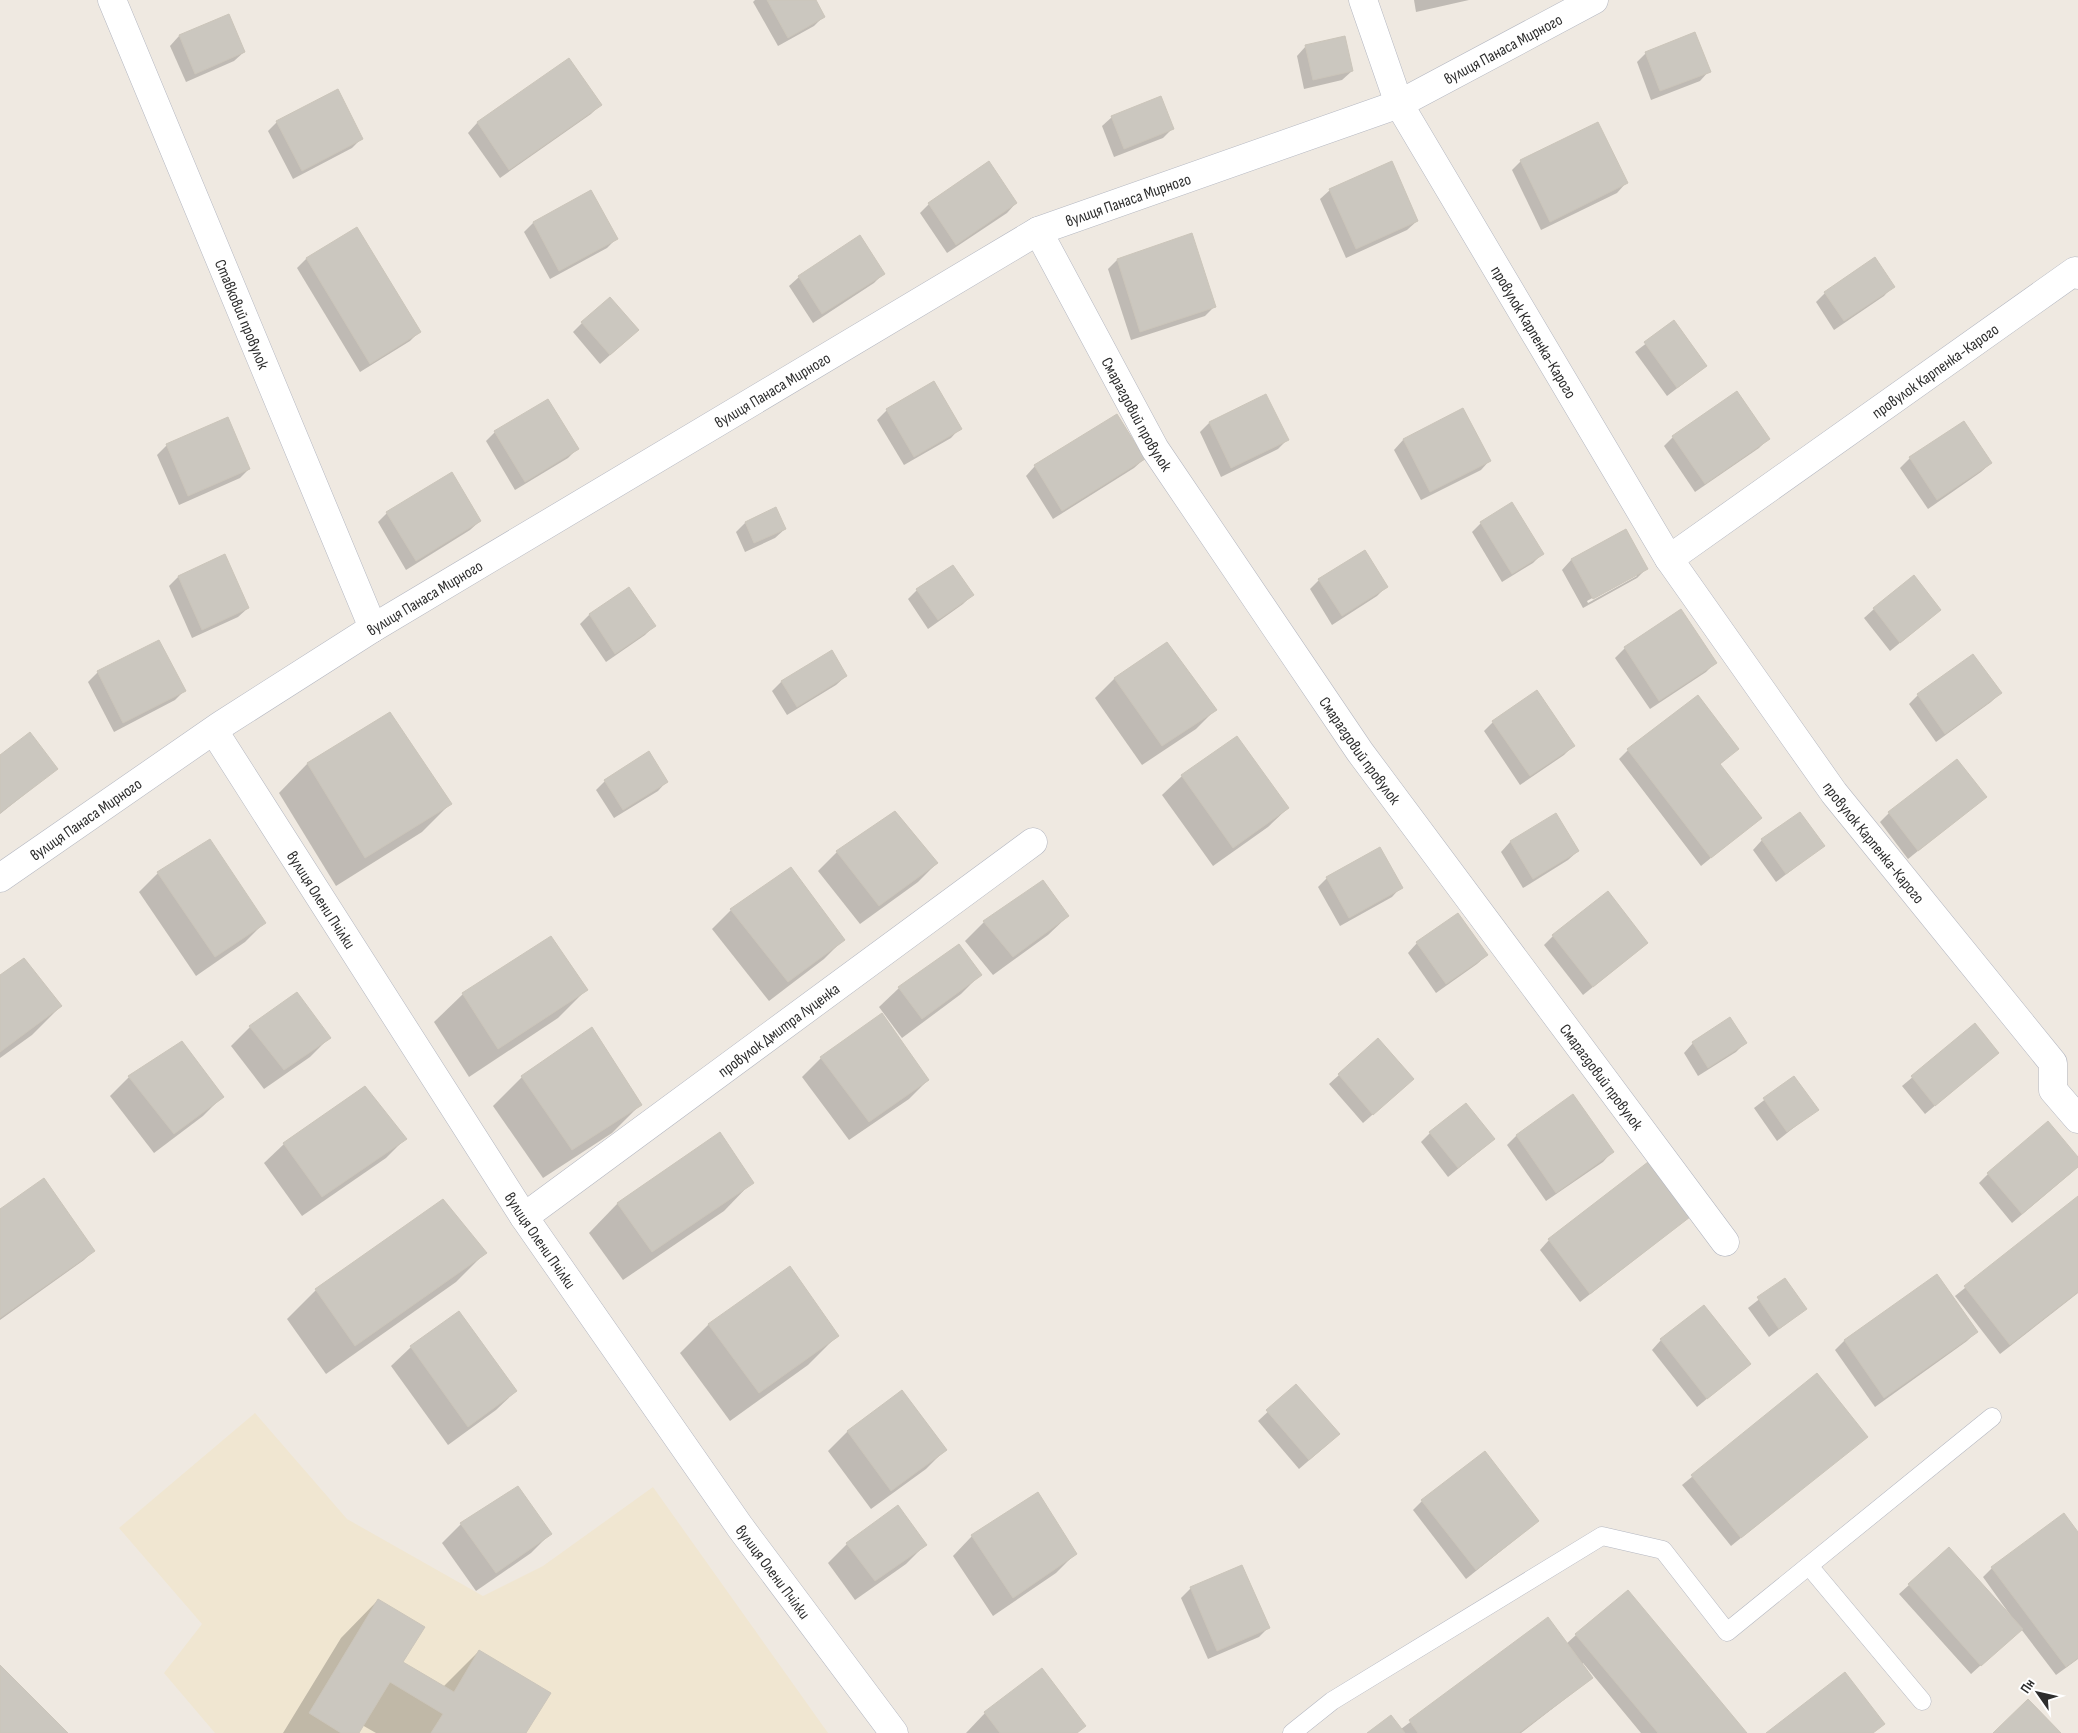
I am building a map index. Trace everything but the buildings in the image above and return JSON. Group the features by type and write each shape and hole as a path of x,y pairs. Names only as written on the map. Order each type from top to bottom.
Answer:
{"street":[{"name":"Ставковий провулок","path":"112,0 373,628"},
{"name":"провулок Карпенка-Карого","path":"1363,0 1399,104 1669,559 1834,793 2053,1063 2053,1090 2078,1120"},
{"name":"вулиця Панаса Мирного","path":"0,878 214,731 373,628 1038,230 1399,104 1594,0"},
{"name":"Смарагдовий провулок","path":"1038,230 1154,449 1354,743 1725,1242"},
{"name":"провулок Карпенка-Карого","path":"1669,559 2075,272 2078,275"},
{"name":"вулиця Олени Пчілки","path":"214,731 524,1217 740,1527 894,1733"},
{"name":"провулок Дмитра Луценка","path":"524,1217 1033,842"}],"lane":[{"path":"1292,1733 1332,1701 1602,1536 1662,1550 1727,1632 1992,1417"},
{"path":"1809,1566 1922,1701"}],"shaded area":[{"path":"255,1413 347,1519 483,1596 543,1566 653,1487 828,1733 215,1733 164,1673 202,1624 119,1528"}]}
